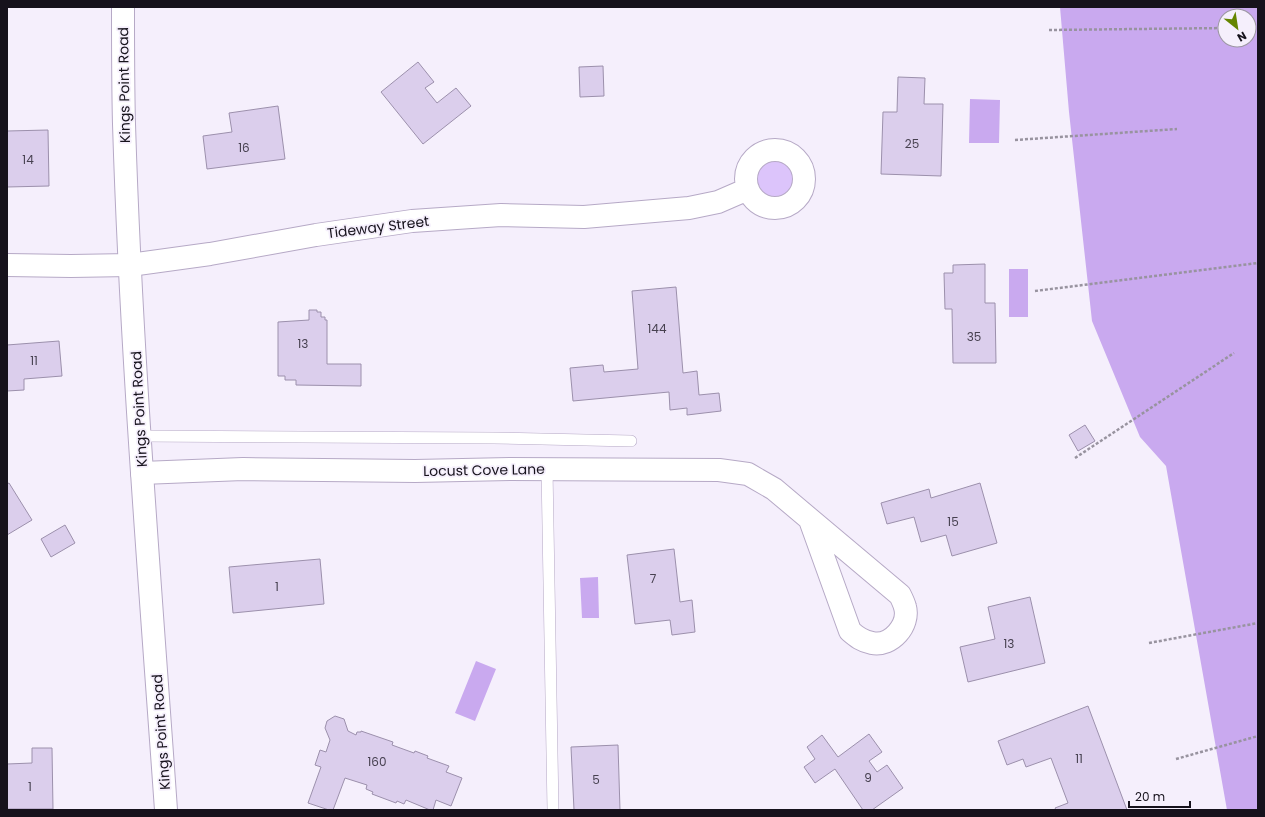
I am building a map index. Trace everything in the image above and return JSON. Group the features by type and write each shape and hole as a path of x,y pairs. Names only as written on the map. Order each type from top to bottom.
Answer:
{"street":[{"name":"Kings Point Road","path":"122,7 124,123 130,265 142,473 166,810"},
{"name":"Tideway Street","path":"7,265 130,265 210,254 316,235 412,221 501,215 584,217 689,208 718,202 748,189"},
{"name":"Locust Cove Lane","path":"142,473 243,469 414,471 547,469 719,470 748,474 774,489 900,595 906,608 905,621 898,633 887,641 874,644 860,640 850,630 810,520"}],"lane":[{"path":"140,436 631,440"},
{"path":"547,469 554,810"}],"path":[{"path":"1049,30 1217,28"},
{"path":"1015,140 1177,129"},
{"path":"1035,291 1258,263"},
{"path":"1075,458 1234,353"},
{"path":"1149,643 1258,623"},
{"path":"1176,759 1258,736"}],"shaded area":[{"path":"1060,7 1258,7 1258,810 1227,810 1166,466 1140,437 1092,321 1069,112"},
{"path":"970,99 1000,100 999,143 969,143"},
{"path":"772,160 780,160 787,163 792,168 795,179 792,190 787,195 780,198 772,198 765,195 760,190 757,183 757,175 760,168 765,163"},
{"path":"1009,269 1028,269 1028,317 1009,317"},
{"path":"598,577 599,618 582,618 580,578"},
{"path":"476,661 496,669 475,721 455,713"}],"building":[{"path":"418,62 434,82 425,88 437,103 456,88 471,106 423,144 381,92"},
{"path":"603,66 604,96 580,97 579,67"},
{"path":"898,77 925,78 924,104 943,104 941,176 881,174 883,112 897,112"},
{"path":"278,106 285,159 207,169 203,136 232,132 229,113"},
{"path":"48,130 49,186 7,187 7,131"},
{"path":"985,264 985,303 995,303 996,363 953,363 952,309 945,309 944,273 953,273 953,265"},
{"path":"676,287 683,373 697,371 699,395 719,393 721,411 687,415 687,408 670,410 669,392 573,401 570,368 603,365 604,372 638,369 632,291"},
{"path":"309,310 317,310 317,312 321,312 321,317 325,317 325,320 327,320 327,364 361,364 361,386 296,385 296,380 285,380 285,376 278,376 278,322 309,320"},
{"path":"59,341 62,376 24,379 24,390 7,391 7,345"},
{"path":"1085,425 1095,441 1078,451 1069,435"},
{"path":"9,483 32,520 7,535 7,484"},
{"path":"980,483 997,543 952,556 946,535 921,542 914,517 887,524 881,503 929,489 931,498"},
{"path":"65,525 75,543 51,557 41,539"},
{"path":"674,549 680,602 692,600 695,632 672,635 670,620 635,624 627,555"},
{"path":"320,559 324,604 233,613 229,567"},
{"path":"1030,597 1045,663 968,682 960,647 995,639 988,607"},
{"path":"1088,706 1127,810 1056,810 1055,808 1068,803 1051,758 1026,767 1023,759 1007,765 998,741"},
{"path":"335,716 344,719 348,731 356,735 357,732 361,731 393,742 392,745 414,753 415,751 428,756 427,758 449,766 446,772 462,778 451,806 436,800 433,810 406,800 404,804 397,801 396,803 372,794 373,792 366,789 367,785 345,778 333,810 308,803 321,767 315,765 320,750 326,752 330,740 325,728 327,721"},
{"path":"869,734 882,752 869,761 877,772 887,765 903,788 872,810 863,810 835,769 815,783 804,767 815,759 807,747 822,735 838,757"},
{"path":"618,745 620,810 574,810 571,747"},
{"path":"32,748 52,748 53,809 7,809 7,764 32,763"}]}
